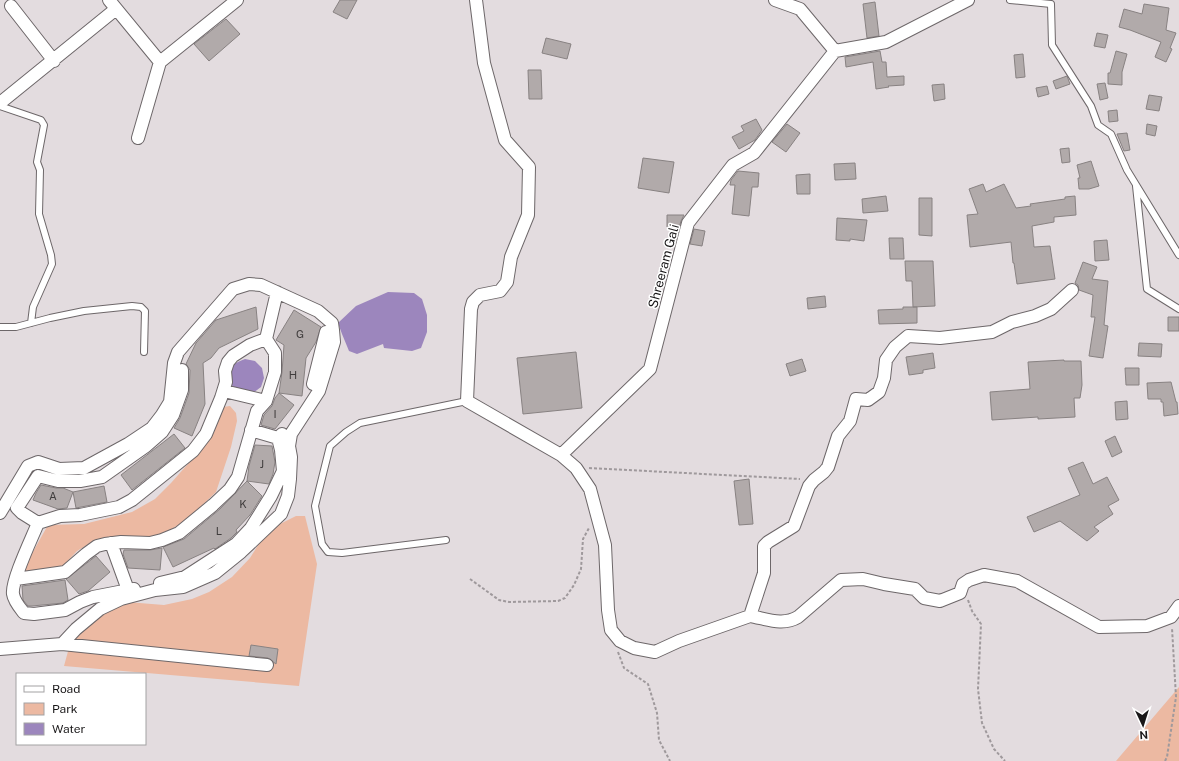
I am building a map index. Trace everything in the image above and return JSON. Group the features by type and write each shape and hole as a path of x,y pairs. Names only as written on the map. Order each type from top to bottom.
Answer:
{"street":[{"path":"138,138 160,62 237,0"},
{"path":"476,0 484,63 505,140 529,167 528,215 511,257 507,282 500,291 480,296 472,302 467,401 561,455 576,468 590,490 605,545 608,610 611,630 620,641 634,648 656,652 679,641 750,616 783,622 791,621 798,617 841,580 863,579 915,589 924,598 940,601 960,593 963,584 984,575 1017,581 1099,627 1146,626 1171,617 1179,606"},
{"path":"775,0 800,9 835,51 886,42 968,0"},
{"path":"0,103 54,60 113,4 160,62"},
{"path":"11,6 54,60"},
{"name":"Shreeram Gali","path":"561,455 650,369 688,223 732,165 754,153 835,51"},
{"path":"0,513 28,466 38,462 59,469 84,468 128,444 152,428 170,402 174,363 178,352 233,290 249,284 261,285 318,311 332,323 334,330 334,342 319,391 291,434 288,446 291,457 288,496 281,514 241,552 215,573 183,587 155,590 121,599 100,609 76,629 62,644"},
{"path":"750,616 764,573 764,546 794,526 809,486 828,467 838,436 850,421 856,399 868,400 879,392 884,378 886,360 895,347 908,336 940,338 992,332 1012,322 1035,316 1051,309 1072,290"},
{"path":"16,579 65,572 97,546 121,542 150,543 179,533 214,505 230,489 238,477 257,411 266,401 275,372 275,353 266,339 277,292"},
{"path":"278,438 292,422 310,393 326,332"},
{"path":"182,370 182,390 173,415 166,428 146,446 102,477 58,481 38,476 17,508 38,523 60,516 80,515 119,507 132,500 193,451 206,434 224,391 226,382 225,371 228,362 233,356 250,345 266,339"},
{"path":"224,391 266,401"},
{"path":"251,430 278,438"},
{"path":"38,523 16,579 13,594 24,613 34,614 65,610 93,597 184,577 236,544 251,528 271,496 283,471 278,438"},
{"path":"111,543 128,590"},
{"path":"0,649 62,644 267,665"}],"lane":[{"path":"1010,0 1051,4 1052,45 1091,106 1098,125 1111,134 1127,170 1179,255"},
{"path":"0,106 41,120 44,125 37,162 40,170 39,214 51,255 52,264 33,307 31,323"},
{"path":"1136,185 1147,289 1179,309"},
{"path":"0,327 16,327 84,311 141,306 145,312 144,352"},
{"path":"446,540 342,553 328,552 322,544 315,506 330,446 346,432 360,423 467,401"}],"path":[{"path":"576,468 814,480"},
{"path":"470,580 500,600 509,602 558,601 565,598 574,585 581,569 583,539 597,514"},
{"path":"963,584 972,611 981,624 978,689 982,723 994,749 1005,761"},
{"path":"1165,761 1176,696 1171,617"},
{"path":"620,641 618,654 624,668 648,684 658,713 659,740 670,761"}],"green space":[{"path":"230,406 236,413 237,421 231,447 216,492 188,519 154,540 92,542 77,551 58,571 21,573 48,525 84,524 132,512 155,499 202,448 223,407"},
{"path":"296,516 305,516 317,564 299,686 64,666 70,644 93,616 127,602 164,605 192,599 209,592 232,577 250,558 260,542 280,524"},
{"path":"1179,687 1179,761 1116,761"}],"water":[{"path":"388,292 414,293 422,299 427,315 427,332 421,348 412,351 384,348 383,344 357,354 349,351 338,323 356,306"},
{"path":"245,359 255,361 262,368 264,378 261,387 253,393 234,389 231,383 229,374 230,370 239,361"}],"building":[{"path":"340,0 357,0 347,19 333,12"},
{"path":"875,2 879,36 867,38 863,4"},
{"path":"1144,4 1169,8 1166,30 1176,33 1170,48 1172,49 1166,62 1155,57 1161,42 1119,27 1124,9 1142,14"},
{"path":"226,19 240,34 209,61 194,44"},
{"path":"1097,33 1108,35 1105,48 1094,46"},
{"path":"546,38 571,44 567,59 542,53"},
{"path":"880,51 882,62 886,62 887,77 904,76 904,85 888,86 889,87 876,89 873,62 846,67 845,57"},
{"path":"1116,51 1127,54 1122,72 1122,85 1108,84 1108,73 1110,73"},
{"path":"1023,54 1025,77 1016,78 1014,55"},
{"path":"528,70 541,70 542,99 529,99"},
{"path":"1067,76 1070,84 1056,89 1053,81"},
{"path":"1105,83 1108,98 1100,100 1097,84"},
{"path":"944,84 945,99 934,101 932,85"},
{"path":"1047,86 1049,94 1038,97 1036,88"},
{"path":"1149,95 1162,97 1159,111 1146,109"},
{"path":"1117,110 1118,121 1109,122 1108,111"},
{"path":"756,119 762,130 755,140 739,149 732,137 744,131 741,126"},
{"path":"787,124 800,133 786,152 772,142"},
{"path":"1147,124 1157,126 1155,136 1146,134"},
{"path":"1127,133 1130,150 1124,151 1117,134"},
{"path":"1069,148 1070,162 1062,163 1060,149"},
{"path":"643,158 674,162 669,193 638,188"},
{"path":"1091,161 1099,186 1089,189 1079,189 1078,178 1080,178 1077,165"},
{"path":"855,163 856,179 835,180 834,164"},
{"path":"738,171 759,173 758,187 752,187 749,216 732,214 735,185 730,185 731,180"},
{"path":"810,174 810,194 797,194 796,175"},
{"path":"983,184 986,192 1004,184 1016,208 1075,196 1076,215 1054,217 1054,222 1032,226 1034,247 1050,246 1055,279 1017,284 1011,242 970,247 967,215 978,214 969,189"},
{"path":"886,196 888,211 863,213 862,199"},
{"path":"919,198 932,198 932,236 919,235"},
{"path":"667,215 684,215 679,228 667,227"},
{"path":"837,218 867,220 864,241 850,239 850,241 836,240"},
{"path":"694,229 705,231 702,246 690,244"},
{"path":"889,238 903,238 904,259 890,259"},
{"path":"1107,240 1109,260 1095,261 1094,241"},
{"path":"905,261 933,261 935,306 913,307 912,281 906,281"},
{"path":"1083,262 1097,267 1092,279 1108,281 1104,325 1108,326 1103,358 1089,356 1095,317 1091,317 1093,295 1079,290 1078,285 1075,283"},
{"path":"825,296 826,307 808,309 807,298"},
{"path":"256,307 258,329 219,348 211,358 203,363 205,404 192,436 174,428 180,418 189,393 190,370 186,364 196,343 216,320"},
{"path":"903,307 917,307 917,323 879,324 878,310 903,309"},
{"path":"294,310 321,327 316,342 306,358 302,396 279,393 284,345 276,340"},
{"path":"1168,317 1179,317 1179,331 1168,331"},
{"path":"1139,343 1162,344 1161,357 1138,356"},
{"path":"576,352 582,408 523,414 517,358"},
{"path":"933,353 935,368 923,370 923,373 909,375 906,357"},
{"path":"802,359 806,371 790,376 786,364"},
{"path":"1064,360 1081,361 1082,385 1080,398 1074,398 1075,417 1038,419 1038,417 992,420 990,392 1030,389 1028,362"},
{"path":"1125,368 1139,368 1139,385 1126,385"},
{"path":"1171,382 1177,402 1178,414 1164,416 1163,402 1161,402 1161,399 1148,399 1147,383"},
{"path":"279,393 294,405 275,429 261,425 264,415 272,406"},
{"path":"1127,401 1128,419 1116,420 1115,402"},
{"path":"174,434 185,448 132,490 121,475"},
{"path":"1115,436 1122,452 1112,457 1105,441"},
{"path":"255,445 272,446 275,462 273,474 269,484 247,481 249,466"},
{"path":"1083,462 1093,484 1107,477 1119,500 1108,506 1113,514 1094,527 1099,531 1087,541 1060,521 1034,532 1027,517 1080,495 1068,468"},
{"path":"749,479 753,524 739,525 734,481"},
{"path":"247,481 262,496 250,515 236,530 237,532 215,549 214,548 173,567 163,547 184,539 220,509"},
{"path":"41,485 63,488 73,492 67,508 58,509 33,500"},
{"path":"104,486 107,502 76,508 73,492"},
{"path":"162,548 160,570 128,568 123,554 124,550 150,550"},
{"path":"96,556 110,572 88,591 79,594 66,579"},
{"path":"65,580 68,600 63,603 28,606 23,600 22,586"},
{"path":"251,645 278,649 276,664 268,658 249,656"}]}
